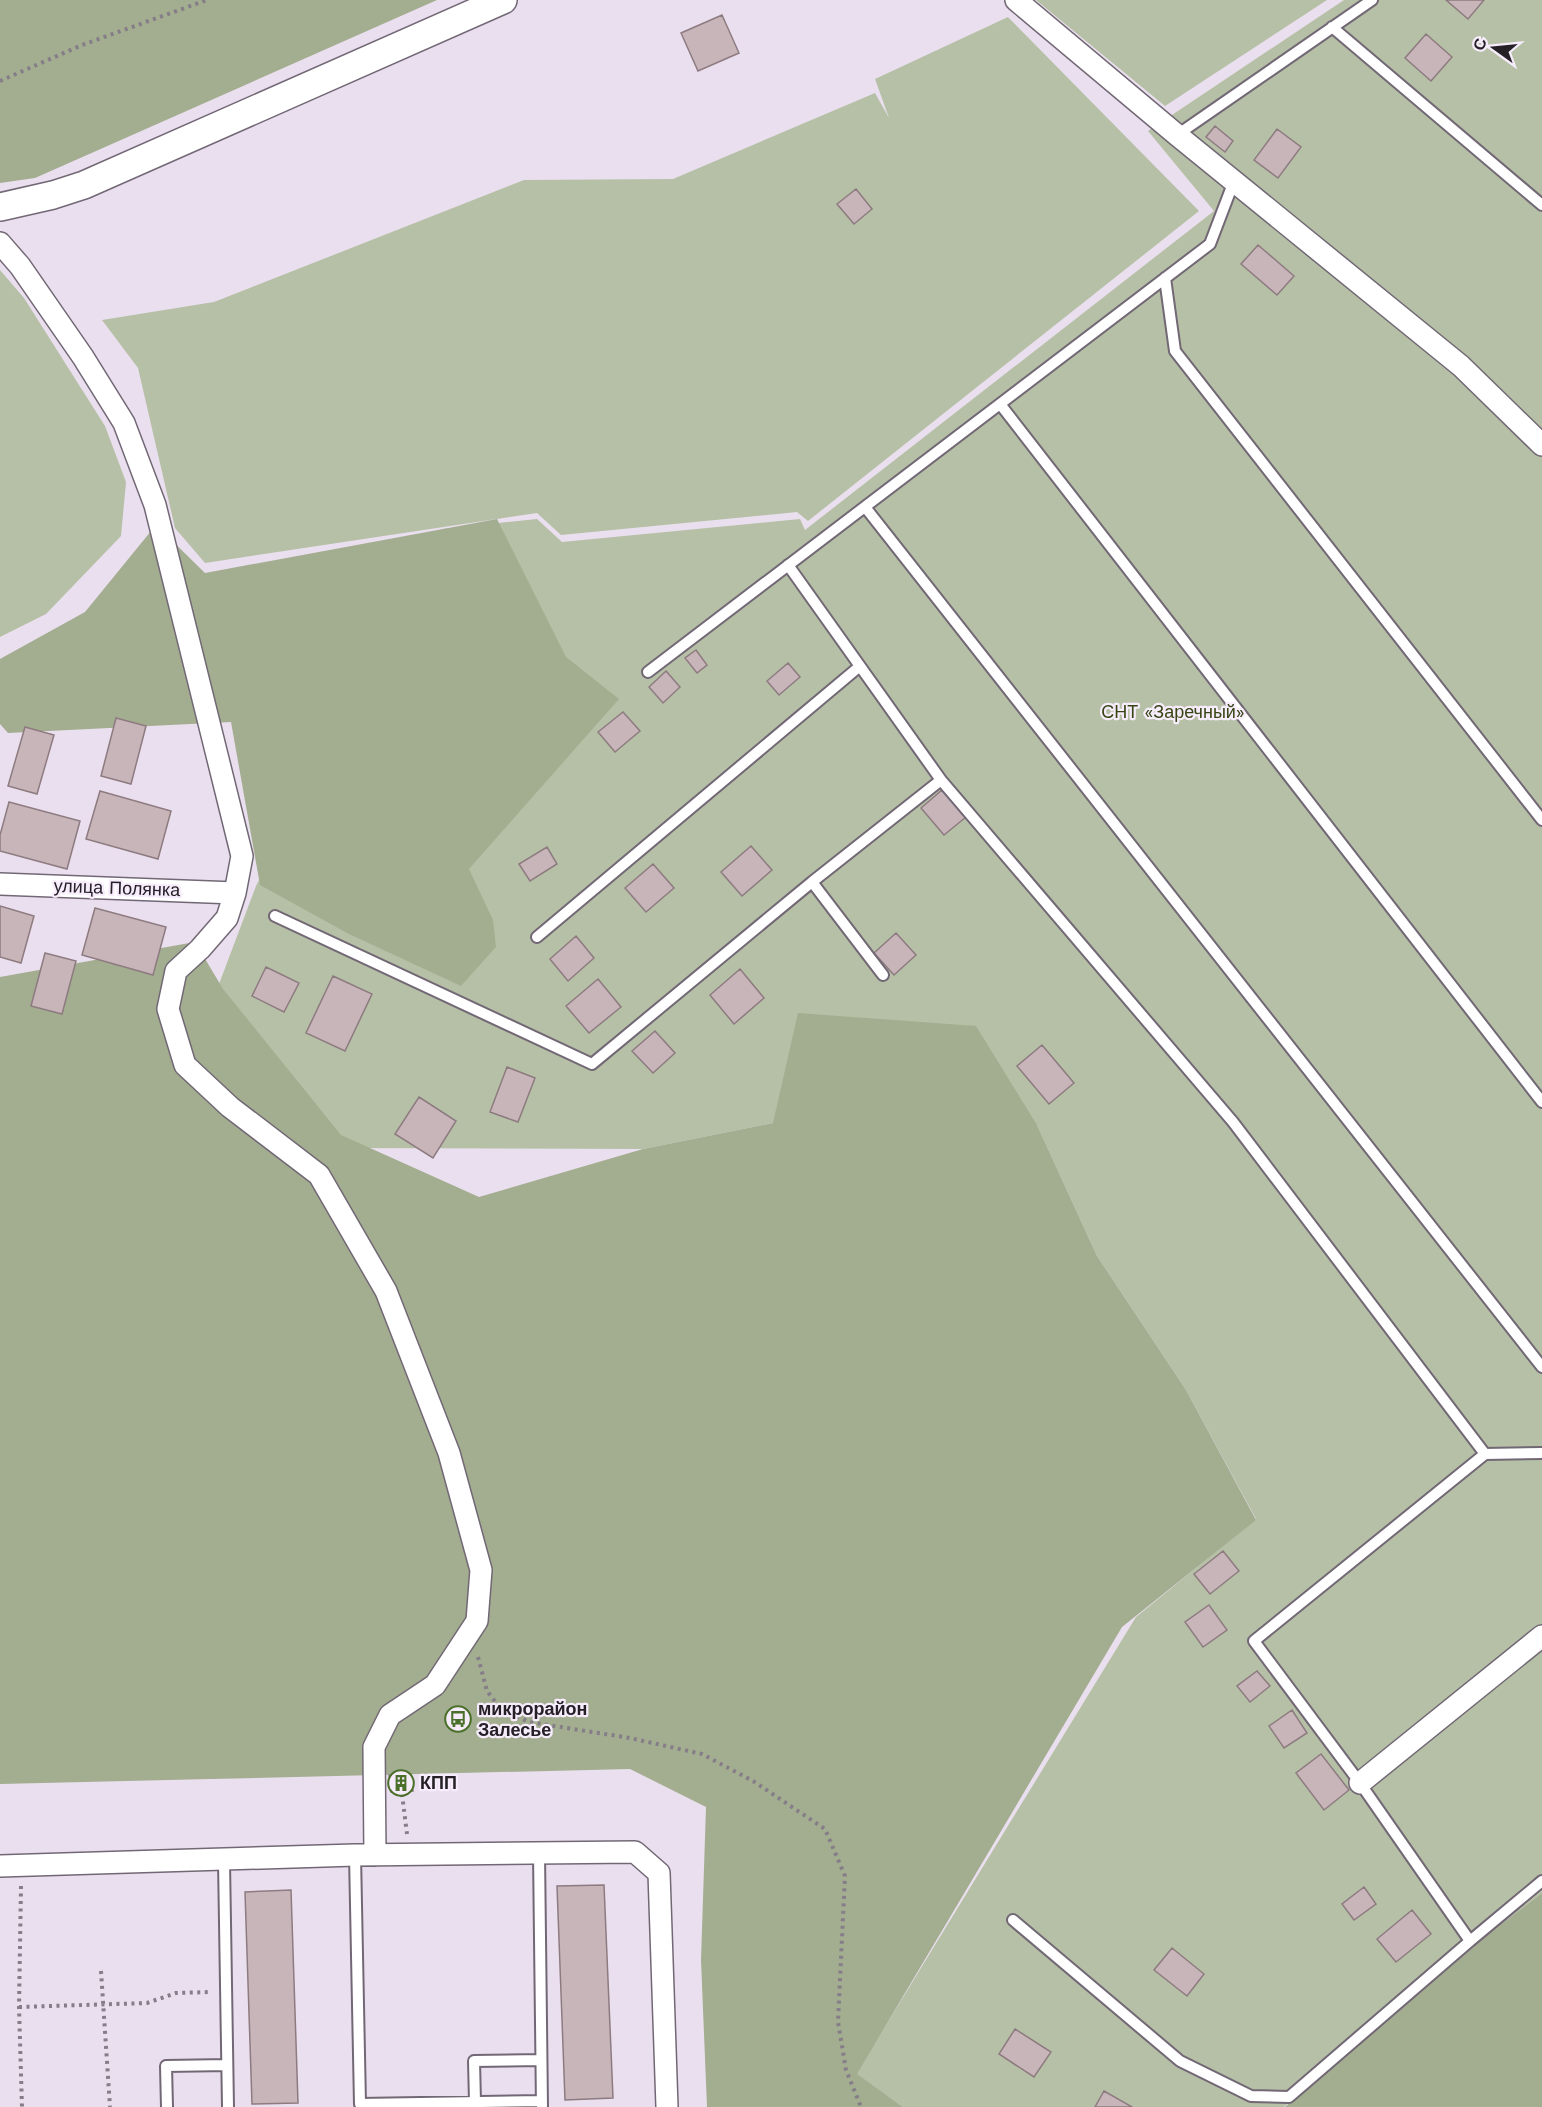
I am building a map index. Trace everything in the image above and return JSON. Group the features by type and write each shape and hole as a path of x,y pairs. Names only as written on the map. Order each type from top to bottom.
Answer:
{"street":[{"path":"0,207 84,185 503,0"},
{"path":"1016,0 1177,135 1461,366 1542,445"},
{"path":"0,243 20,267 83,357 124,423 155,505 242,856 235,893 227,918 200,949 176,971 168,1009 184,1065 230,1107 319,1175 386,1291 450,1453 481,1570 477,1621 435,1685 390,1715 374,1747 365,1855"},
{"name":"улица Полянка","path":"0,884 235,893"},
{"path":"1360,1783 1542,1636"},
{"path":"0,1866 410,1854 635,1852 659,1873 667,2107"}],"lane":[{"path":"1177,135 1372,0"},
{"path":"1332,27 1542,205"},
{"path":"648,672 1210,244 1234,181"},
{"path":"1165,278 1175,351 1542,820"},
{"path":"1000,404 1542,1102"},
{"path":"865,507 1542,1367"},
{"path":"788,565 941,780 1233,1122 1485,1454"},
{"path":"537,937 860,666"},
{"path":"275,916 592,1064 812,882 941,780"},
{"path":"812,882 883,975"},
{"path":"1470,1941 1360,1783 1254,1641 1485,1454 1542,1453"},
{"path":"365,1855 360,2104 475,2102 542,2104 539,1853"},
{"path":"224,1861 228,2107"},
{"path":"1013,1920 1180,2061 1251,2096 1288,2097 1542,1881"},
{"path":"475,2102 474,2061 541,2060"},
{"path":"167,2107 166,2066 227,2065"}],"path":[{"path":"0,81 82,45 207,0"},
{"path":"473,1626 478,1659 487,1691 501,1709 529,1722 630,1738 702,1754 753,1781 825,1828 845,1876 838,2022 846,2070 861,2107"},
{"path":"402,1794 410,1854"},
{"path":"22,1866 19,2007 22,2107"},
{"path":"101,1971 110,2107"},
{"path":"19,2007 147,2003 176,1993 226,1992"}],"green space":[{"path":"0,0 437,0 35,178 0,183"},
{"path":"1036,0 1327,0 1165,106"},
{"name":"СНТ «Заречный»","path":"1344,0 1542,0 1542,1893 1430,1978 1284,2107 903,2107 856,2074 1136,1617 1256,1519 1186,1390 1097,1256 1037,1125 773,1123 643,1149 334,1148 219,984 256,886 442,529 537,519 562,542 800,519 805,530 1214,211 1148,131"},
{"path":"1008,17 1199,211 808,521 797,512 561,535 537,513 205,563 175,528 138,368 102,320 214,302 524,180 673,179 875,93 889,118 875,79"},
{"path":"0,270 24,298 105,426 126,482 121,536 46,614 0,637"},
{"path":"497,519 566,657 619,699 469,869 493,920 496,947 461,986 349,934 260,885 231,722 8,733 0,724 0,659 85,612 156,525 205,573"},
{"path":"195,942 223,989 341,1135 479,1197 643,1149 773,1123 798,1013 976,1026 1037,1125 1097,1256 1186,1390 1256,1520 1122,1627 857,2074 903,2107 707,2107 701,1960 706,1807 630,1769 0,1784 0,977"},
{"path":"1542,1893 1542,2107 1285,2107 1430,1978"}],"building":[{"path":"1446,0 1484,0 1468,19"},
{"path":"722,15 739,53 698,71 681,33"},
{"path":"1426,34 1452,57 1431,81 1405,58"},
{"path":"1215,126 1233,141 1225,152 1206,137"},
{"path":"1277,129 1301,147 1278,178 1254,160"},
{"path":"856,189 872,209 854,224 837,204"},
{"path":"1258,245 1294,276 1277,295 1241,264"},
{"path":"696,650 707,665 697,673 685,658"},
{"path":"788,663 800,677 779,695 767,681"},
{"path":"666,671 680,687 663,703 649,687"},
{"path":"623,712 640,731 615,752 598,732"},
{"path":"116,718 146,726 131,784 101,776"},
{"path":"25,727 54,735 37,794 8,786"},
{"path":"942,790 966,817 944,835 921,808"},
{"path":"100,791 171,811 158,859 86,839"},
{"path":"9,802 80,821 67,869 0,851 0,835"},
{"path":"751,846 772,870 742,896 721,872"},
{"path":"547,847 557,864 530,881 519,864"},
{"path":"653,864 674,888 646,912 625,888"},
{"path":"0,906 34,916 21,963 0,957"},
{"path":"95,908 166,927 153,975 82,955"},
{"path":"896,933 916,955 894,975 874,953"},
{"path":"576,936 594,958 568,981 550,959"},
{"path":"45,953 76,961 62,1014 31,1006"},
{"path":"266,967 299,983 284,1012 252,996"},
{"path":"740,969 764,998 734,1024 710,995"},
{"path":"333,976 372,994 345,1051 306,1033"},
{"path":"598,979 621,1007 589,1033 566,1006"},
{"path":"655,1031 675,1053 653,1073 632,1051"},
{"path":"1042,1045 1074,1083 1049,1104 1017,1066"},
{"path":"507,1067 535,1078 518,1122 490,1112"},
{"path":"419,1097 456,1121 433,1158 395,1134"},
{"path":"1223,1551 1239,1571 1210,1594 1194,1574"},
{"path":"1209,1605 1227,1630 1203,1647 1185,1622"},
{"path":"1257,1671 1270,1686 1250,1702 1237,1686"},
{"path":"1292,1710 1307,1733 1284,1748 1269,1726"},
{"path":"1321,1754 1349,1790 1324,1810 1296,1773"},
{"name":"КПП","path":"411,1774 413,1791 391,1792 389,1775"},
{"path":"604,1885 613,2098 565,2100 557,1886"},
{"path":"1364,1887 1376,1904 1354,1920 1342,1904"},
{"path":"291,1890 298,2103 252,2104 245,1892"},
{"path":"1412,1910 1431,1934 1396,1962 1377,1939"},
{"path":"1172,1948 1204,1974 1187,1996 1154,1970"},
{"path":"1015,2029 1051,2052 1034,2077 999,2054"},
{"path":"1104,2091 1132,2107 1095,2107"}],"place":[{"name":"микрорайон Залесье","path":"458,1719"},
{"name":"КПП","path":"401,1783"}]}
